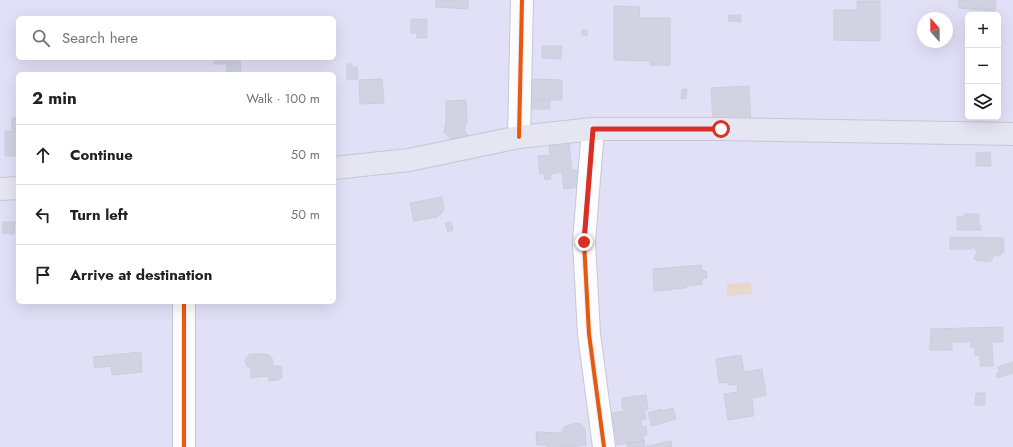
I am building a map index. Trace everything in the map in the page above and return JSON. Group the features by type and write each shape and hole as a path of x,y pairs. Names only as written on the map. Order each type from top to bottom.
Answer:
{"main road":[{"path":"336,168 409,160 519,137 593,129 721,129 1013,134"},
{"path":"0,189 16,188"}],"street":[{"path":"519,137 522,0"},
{"path":"593,129 584,242 589,334 604,447"},
{"path":"184,304 184,447"}],"shaded area":[{"path":"0,0 1013,0 1013,447 0,447"},
{"path":"751,282 752,294 727,296 727,284"}],"building":[{"path":"436,0 468,0 468,9 436,7"},
{"path":"959,0 996,0 995,11 958,8"},
{"path":"857,1 880,1 880,41 834,40 834,10 857,10"},
{"path":"614,6 640,7 639,18 670,18 670,65 650,65 650,61 614,60"},
{"path":"729,15 741,15 741,22 728,21"},
{"path":"411,19 427,19 427,38 417,38 417,33 411,33"},
{"path":"582,30 587,30 587,36 582,35"},
{"path":"542,46 562,46 561,59 542,58"},
{"path":"214,60 240,60 241,72 227,72 227,64 214,64"},
{"path":"347,64 352,64 352,67 357,67 358,79 347,80"},
{"path":"382,79 384,103 360,104 359,80"},
{"path":"530,79 562,80 562,100 530,100"},
{"path":"749,86 751,125 713,124 711,88"},
{"path":"682,89 687,89 686,99 681,99"},
{"path":"466,100 467,121 464,129 469,138 450,142 450,138 444,132 446,124 446,101"},
{"path":"530,100 550,100 550,109 530,109"},
{"path":"12,118 16,118 16,132 12,131"},
{"path":"5,131 16,132 16,156 5,156"},
{"path":"569,143 572,171 579,170 580,187 564,189 562,172 550,174 551,179 545,180 544,174 540,174 538,156 550,155 549,145"},
{"path":"990,152 991,166 976,166 976,153"},
{"path":"442,197 444,210 441,214 437,217 414,221 410,203"},
{"path":"964,214 979,214 979,225 981,225 981,230 957,230 957,217 964,217"},
{"path":"3,222 15,222 14,234 2,233"},
{"path":"451,222 453,230 448,232 445,223"},
{"path":"950,237 1003,238 1004,251 1001,255 994,255 991,261 980,261 974,259 977,252 974,248 974,243 972,243 972,249 950,249"},
{"path":"701,265 702,271 706,271 707,278 702,278 702,284 686,286 686,288 654,291 653,269"},
{"path":"1003,327 1003,342 992,342 993,366 980,366 980,355 975,355 975,347 971,348 971,342 952,342 952,350 930,350 931,329"},
{"path":"141,352 142,372 112,375 111,366 95,368 93,357"},
{"path":"250,354 269,355 273,360 273,366 281,366 281,378 278,380 269,381 268,376 251,378 251,368 247,366 245,361"},
{"path":"741,355 744,372 762,369 766,395 752,398 754,416 728,420 724,394 738,392 737,384 729,385 728,382 719,383 716,359"},
{"path":"1013,362 1013,373 997,378 996,374 1000,372 998,367"},
{"path":"976,393 985,393 985,405 975,405"},
{"path":"646,395 648,410 644,410 646,419 641,420 642,427 646,426 647,435 643,435 644,441 617,445 613,419 607,420 606,414 624,411 622,398"},
{"path":"673,408 676,419 652,426 648,413 661,409 662,411"},
{"path":"580,423 585,429 586,445 571,447 548,447 548,445 537,445 536,432 562,433 564,427"},
{"path":"644,441 645,447 627,447 627,443"},
{"path":"671,441 672,447 647,447 647,446"}],"cycle path":[{"path":"519,137 522,0"},
{"path":"593,129 584,242 589,334 604,447"},
{"path":"184,304 184,447"}],"route":[{"path":"584,242 593,129 721,129"}]}
